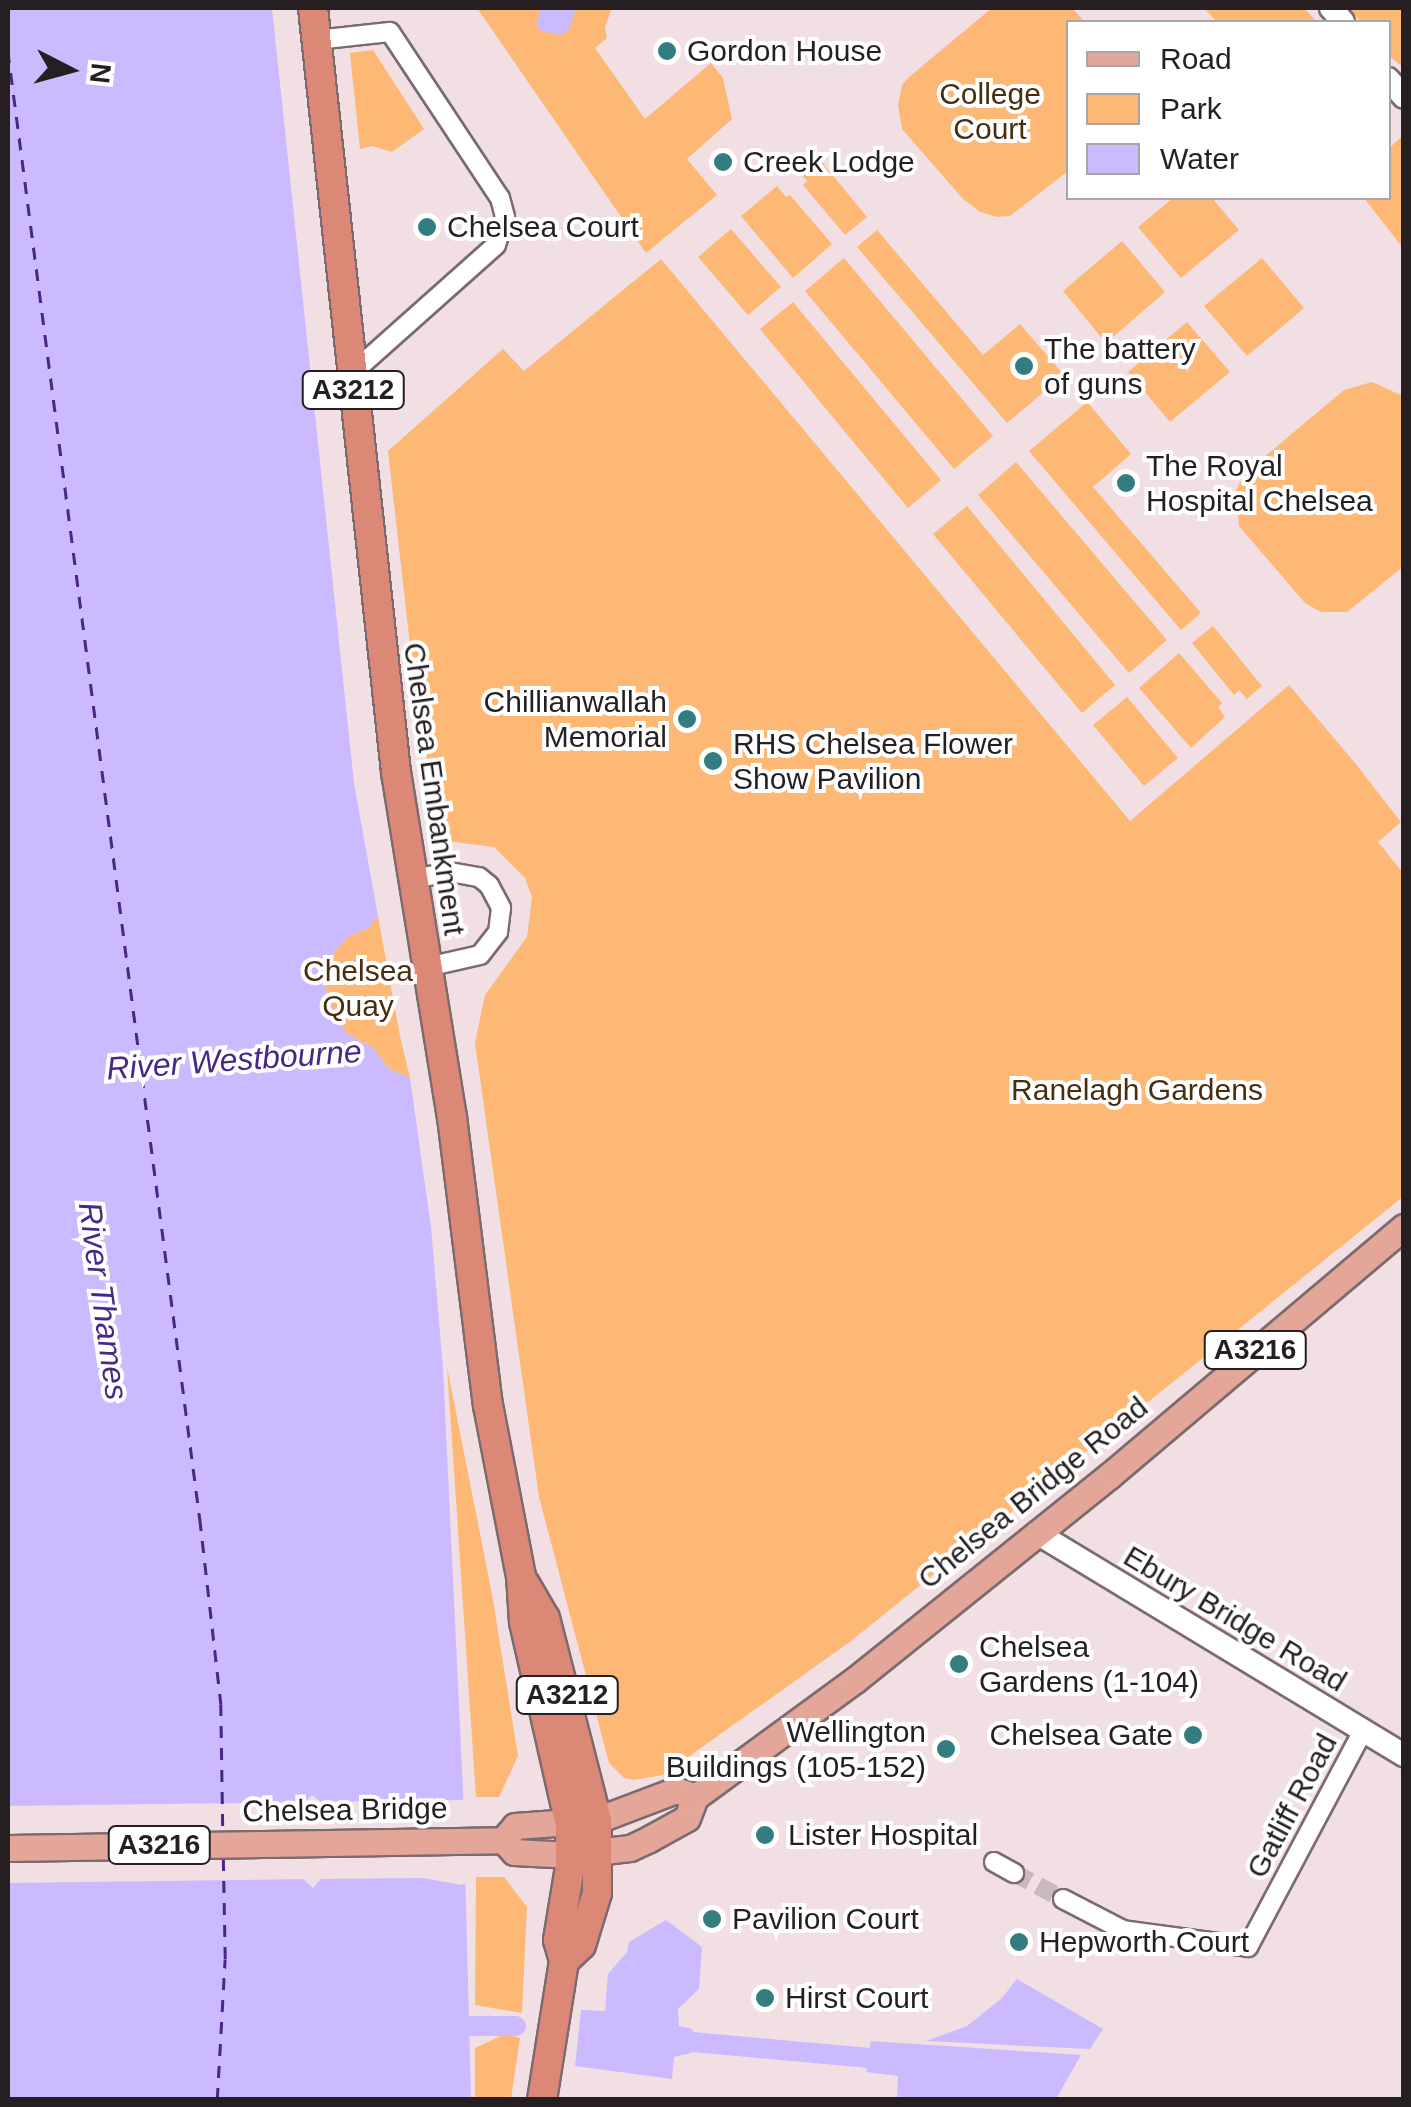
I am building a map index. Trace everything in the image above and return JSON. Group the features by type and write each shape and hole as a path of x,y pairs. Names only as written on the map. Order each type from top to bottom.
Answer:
{"highway":[{"name":"Chelsea Embankment","path":"313,8 384,681 452,1117 488,1405 521,1576 545,1618 583,1822"},
{"name":"A3212","path":"564,1961 581,1945 593,1908 599,1852 583,1822"},
{"name":"A3212","path":"542,2100 564,1961 558,1940 571,1855 583,1822"}],"main road":[{"name":"Chelsea Bridge Road","path":"571,1855 630,1848 684,1820 695,1797 855,1680 1404,1227"},
{"name":"Ebury Bridge Road","path":"1036,1532 1404,1755"},
{"name":"A3216","path":"583,1822 676,1790 695,1797"},
{"name":"Chelsea Bridge","path":"502,1840 515,1826 583,1822"},
{"name":"Chelsea Bridge","path":"8,1848 502,1840 514,1852 571,1855"}],"street":[{"path":"316,40 390,32 500,198 505,217 496,245 351,374"},
{"path":"412,879 450,872 479,877 489,884 501,908 498,932 480,955 426,967"},
{"name":"Gatliff Road","path":"1063,1899 1123,1930 1248,1948 1363,1732"},
{"path":"994,1862 1014,1873"}],"green space":[{"path":"477,8 612,8 605,27 607,38 595,48 645,119 711,63 723,78 732,119 687,159 717,195 646,253"},
{"name":"College Court","path":"992,8 1072,8 1083,20 1066,20 1066,173 1010,216 980,212 963,199 902,129 898,105 902,85"},
{"path":"1204,8 1304,8 1315,20 1215,20"},
{"path":"1348,8 1403,8 1403,67 1391,58 1391,20 1359,20"},
{"path":"373,50 424,129 392,152 372,146 360,149 350,53"},
{"path":"1403,136 1403,248 1366,200 1391,200 1391,146"},
{"path":"817,156 867,217 845,235 803,185 807,181 798,171"},
{"path":"777,186 786,197 790,195 832,244 793,278 741,216"},
{"path":"1171,200 1214,200 1239,230 1181,278 1138,227"},
{"path":"731,229 781,287 748,315 698,257"},
{"path":"877,230 983,355 1020,324 1064,375 1007,423 857,247"},
{"path":"1122,241 1165,292 1106,343 1063,291"},
{"path":"844,258 993,436 954,469 805,291"},
{"path":"1262,258 1304,308 1247,356 1204,306"},
{"name":"Ranelagh Gardens","path":"661,259 1130,821 1289,685 1355,763 1401,822 1378,842 1403,873 1404,1196 851,1641 663,1775 634,1780 624,1778 609,1763 539,1497 475,1043 485,995 527,937 532,897 525,878 494,847 439,840 410,645 388,451 503,349 524,371"},
{"path":"793,302 941,480 908,508 760,329"},
{"path":"1187,322 1230,372 1170,422 1128,372"},
{"path":"1372,382 1403,396 1403,567 1347,612 1321,612 1305,603 1239,526 1236,491 1244,474 1344,390"},
{"path":"1087,402 1131,454 1093,487 1201,613 1181,630 1029,451"},
{"path":"1016,462 1167,640 1129,673 978,495"},
{"path":"967,506 1115,685 1082,713 933,534"},
{"path":"1213,626 1262,686 1247,699 1239,690 1234,695 1192,643"},
{"path":"1179,653 1222,703 1218,707 1225,717 1191,748 1139,688"},
{"path":"1127,697 1178,758 1144,786 1093,725"},
{"name":"Chelsea Quay","path":"378,916 410,1078 389,1069 373,1048 346,1033 328,1003 325,980 335,950 349,936 368,928"},
{"path":"447,1367 492,1594 518,1756 499,1797 476,1797"},
{"path":"476,1877 504,1877 527,1907 522,2013 475,2005"},
{"path":"505,2034 520,2038 511,2099 475,2099 475,2048"}],"water":[{"path":"8,8 272,8 354,783 378,916 368,928 349,936 335,950 325,980 327,996 346,1033 373,1048 389,1069 410,1078 431,1227 443,1368 463,1790 471,2099 8,2100","holes":["312,1795 321,1802 321,1879 313,1888 303,1879 305,1802"]},
{"path":"541,8 576,8 569,30 561,35 542,31 536,25"},
{"path":"666,1920 702,1947 699,1989 678,2009 679,2026 692,2029 697,2042 691,2053 674,2057 672,2079 575,2066 581,2010 605,2011 608,1974 627,1952 629,1942"},
{"path":"1017,1979 1103,2029 1090,2049 926,2041 967,2026 1001,1999"},
{"path":"871,2041 1081,2055 1056,2099 897,2099 898,2076 866,2072"}],"pier":[{"path":"468,1800 467,1882 462,1885 422,1878 314,1879 313,1802"},
{"path":"311,1802 310,1879 8,1883 8,1806"}],"waterway":[{"path":"445,2026 516,2026"},
{"path":"671,2040 869,2058"}],"ferry route":[{"path":"8,51 200,1519 221,1704 223,1833"},
{"path":"217,2100 225,1959 223,1856"}],"tunnel":[{"path":"1014,1873 1063,1899"}],"place":[{"name":"Gordon House","path":"667,51"},
{"name":"Creek Lodge","path":"723,162"},
{"name":"Chelsea Court","path":"427,227"},
{"name":"The battery of guns","path":"1024,366"},
{"name":"The Royal Hospital Chelsea","path":"1126,483"},
{"name":"Chillianwallah Memorial","path":"687,719"},
{"name":"RHS Chelsea Flower Show Pavilion","path":"713,761"},
{"name":"Chelsea Gardens (1-104)","path":"959,1664"},
{"name":"Chelsea Gate","path":"1193,1735"},
{"name":"Wellington Buildings (105-152)","path":"946,1749"},
{"name":"Lister Hospital","path":"765,1835"},
{"name":"Pavilion Court","path":"712,1919"},
{"name":"Hepworth Court","path":"1019,1942"},
{"name":"Hirst Court","path":"765,1998"}],"water label":[{"name":"River Westbourne","path":"234,1060"},
{"name":"River Thames","path":"103,1301"}]}
